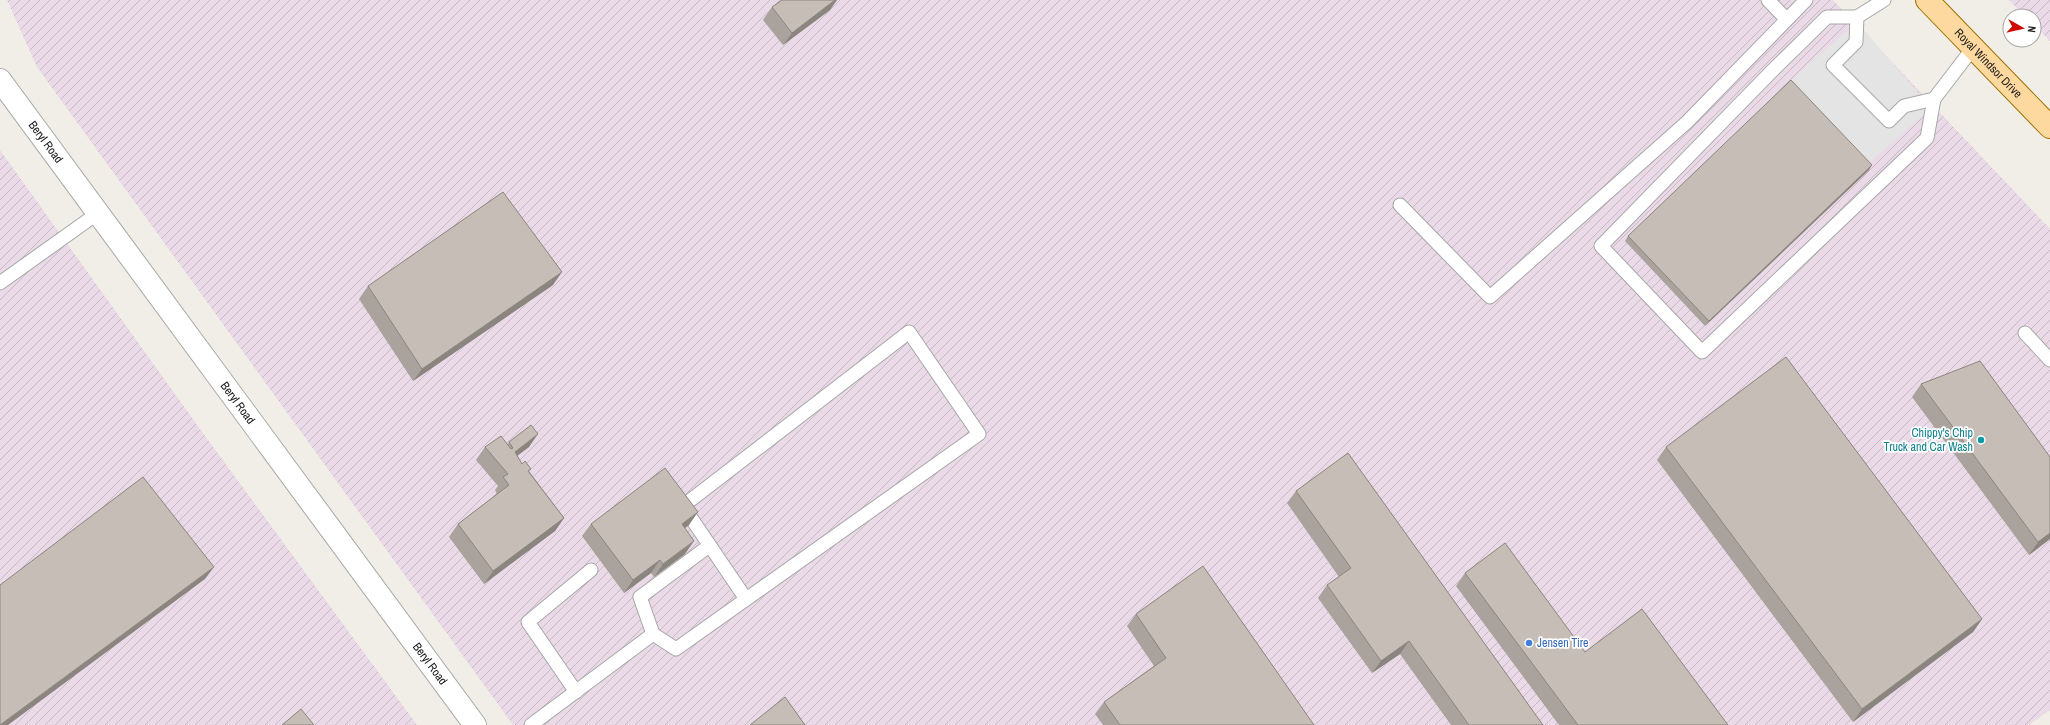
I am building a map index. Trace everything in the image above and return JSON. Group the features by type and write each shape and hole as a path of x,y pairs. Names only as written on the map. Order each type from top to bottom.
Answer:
{"main road":[{"name":"Royal Windsor Drive","path":"1926,0 2050,127"}],"street":[{"name":"Beryl Road","path":"0,80 475,725"}],"lane":[{"path":"1768,0 1786,19"},
{"path":"1400,205 1490,297 1687,122 1806,0"},
{"path":"1884,0 1857,17 1828,17 1772,70 1601,246 1702,352 1927,138 1934,99 1973,48"},
{"path":"1857,17 1856,42 1833,65 1889,121 1904,106 1934,99"},
{"path":"0,283 98,213"},
{"path":"709,546 640,597 653,634 676,649 979,434 909,332 683,506 746,599"},
{"path":"2025,333 2050,360"},
{"path":"576,692 528,622 591,570"},
{"path":"530,725 653,634"}],"shaded area":[{"path":"7,0 1833,0 2050,229 2050,710 2029,725 513,725 37,67"},
{"path":"2009,0 2050,0 2050,41 2042,33 2042,8 2017,8"},
{"path":"1857,22 1931,108 1865,167 1790,81"},
{"path":"0,150 200,429 417,725 0,725"}],"building":[{"path":"782,0 835,0 792,33 772,7"},
{"path":"1791,80 1872,165 1709,321 1628,236"},
{"path":"503,192 562,272 422,369 368,286"},
{"path":"1786,357 1982,619 1862,709 1666,447"},
{"name":"Chippy's Chip Truck and Car Wash","path":"1980,361 2050,457 2050,533 2038,542 1921,384"},
{"path":"531,425 538,434 515,452 522,464 525,461 531,469 528,471 564,518 493,571 458,524 509,485 503,477 508,474 485,447 501,436 511,449 513,448 509,442"},
{"path":"1348,453 1543,725 1469,725 1409,641 1381,661 1327,585 1351,568 1296,491"},
{"path":"665,468 698,512 682,524 694,541 663,564 660,560 633,580 591,524"},
{"path":"143,477 214,567 0,725 0,585"},
{"name":"Jensen Tire","path":"1505,543 1585,652 1642,609 1728,725 1578,725 1465,573"},
{"path":"1203,566 1314,725 1120,725 1104,702 1166,658 1136,614"},
{"path":"785,697 805,725 750,725"},
{"path":"301,709 314,725 282,725"}],"place":[{"name":"Chippy's Chip Truck and Car Wash","path":"1981,440"},
{"name":"Jensen Tire","path":"1529,643"}]}
